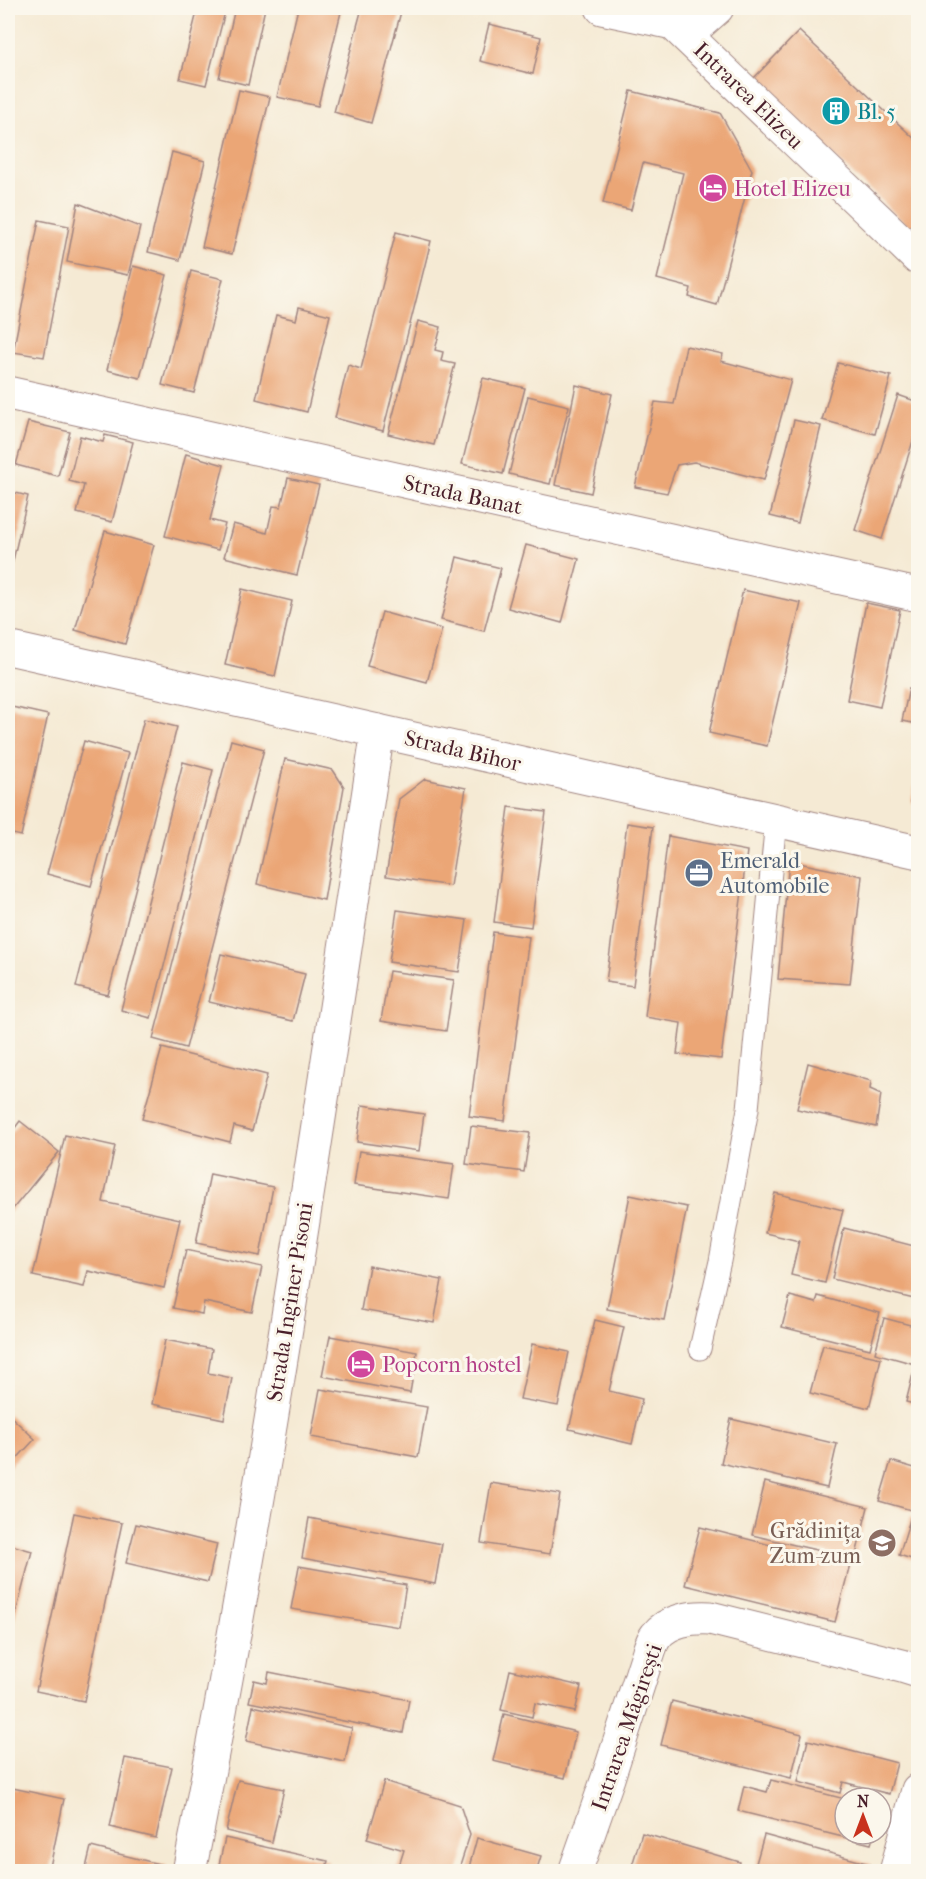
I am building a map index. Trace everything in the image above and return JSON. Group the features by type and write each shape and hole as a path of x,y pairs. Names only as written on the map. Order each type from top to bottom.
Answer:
{"street":[{"path":"602,8 666,15 700,23 717,8"},
{"name":"Intrarea Elizeu","path":"666,15 918,258"},
{"name":"Strada Banat","path":"8,393 918,595"},
{"name":"Strada Bihor","path":"8,648 918,852"},
{"name":"Strada Inginer Pisoni","path":"189,1872 229,1670 378,731"},
{"name":"Intrarea Măgirești","path":"574,1872 608,1778 648,1654 656,1635 670,1624 695,1617 710,1618 918,1671"},
{"path":"896,1872 918,1790"}],"lane":[{"path":"699,1349 720,1261 748,1109 776,820"}],"building":[{"path":"198,8 226,8 206,85 180,79"},
{"path":"235,8 265,8 248,85 219,78"},
{"path":"298,8 342,8 318,106 277,97"},
{"path":"362,8 402,8 371,123 334,112"},
{"path":"489,24 541,37 533,74 480,61"},
{"name":"Bl. 5","path":"799,31 918,142 918,236 753,79"},
{"path":"239,90 270,97 232,254 202,247"},
{"name":"Hotel Elizeu","path":"631,91 720,113 752,170 717,305 689,297 691,288 657,279 683,173 643,163 631,210 603,203"},
{"path":"172,152 205,161 180,260 148,252"},
{"path":"78,203 140,227 128,275 67,262"},
{"path":"39,220 69,226 44,357 13,352"},
{"path":"396,232 431,241 383,431 335,418 348,365 361,369"},
{"path":"133,266 167,275 140,378 107,370"},
{"path":"191,271 223,279 194,393 162,385"},
{"path":"299,307 330,315 307,412 256,399 276,315 296,320"},
{"path":"418,321 441,327 435,350 443,352 441,361 455,364 434,445 388,434"},
{"path":"686,346 723,354 721,361 791,380 764,480 694,462 677,465 667,493 635,487 655,402 674,404"},
{"path":"838,363 891,376 875,434 822,420"},
{"path":"483,378 525,388 503,474 462,464"},
{"path":"576,385 612,394 591,493 555,485"},
{"path":"898,395 918,402 918,425 882,539 855,530"},
{"path":"528,396 569,406 550,484 509,474"},
{"path":"794,420 821,426 798,523 770,516"},
{"path":"28,422 70,432 58,476 16,465"},
{"path":"105,435 133,442 112,522 77,513 84,485 69,481 80,436 103,442"},
{"path":"186,454 224,465 210,520 225,524 218,550 165,536"},
{"path":"288,478 319,485 297,575 224,557 233,524 267,533 273,506 281,507"},
{"path":"8,491 28,496 8,582"},
{"path":"105,531 154,545 125,644 75,630"},
{"path":"526,545 579,559 562,623 508,608"},
{"path":"457,557 501,568 484,631 441,620"},
{"path":"242,589 292,601 275,676 225,665"},
{"path":"743,590 801,603 767,746 709,733"},
{"path":"866,603 900,610 880,707 847,700"},
{"path":"382,612 442,629 427,682 367,666"},
{"path":"909,688 918,690 918,724 902,721"},
{"path":"12,707 48,715 21,836 8,833 8,729"},
{"path":"144,719 177,727 108,995 76,987"},
{"path":"231,740 264,749 186,1048 153,1039"},
{"path":"84,741 128,753 91,886 47,874"},
{"path":"285,759 333,770 344,787 324,900 257,884"},
{"path":"183,762 213,770 151,1018 121,1010"},
{"path":"918,774 918,804 911,802"},
{"path":"425,779 466,788 450,886 386,876 399,799"},
{"path":"509,807 546,812 531,927 494,922"},
{"path":"627,823 653,827 633,986 606,982"},
{"path":"668,836 747,851 721,1059 677,1054 681,1023 645,1017"},
{"path":"789,861 862,876 850,984 778,979"},
{"path":"397,910 467,920 459,972 389,962"},
{"path":"493,932 529,937 505,1121 469,1116"},
{"path":"221,954 305,974 293,1021 209,1002"},
{"path":"389,971 454,980 446,1031 381,1021"},
{"path":"162,1048 267,1075 252,1131 234,1126 230,1142 142,1119"},
{"path":"808,1063 871,1081 870,1089 881,1094 876,1127 797,1109"},
{"path":"362,1105 424,1114 419,1151 357,1142"},
{"path":"20,1121 59,1152 8,1215 8,1137"},
{"path":"471,1126 530,1133 524,1172 466,1164"},
{"path":"65,1135 115,1146 103,1202 180,1219 164,1288 88,1271 84,1287 33,1276"},
{"path":"359,1151 454,1164 449,1199 354,1185"},
{"path":"210,1174 273,1187 260,1256 196,1243"},
{"path":"775,1193 843,1210 825,1283 791,1275 799,1241 765,1233"},
{"path":"630,1195 687,1207 664,1320 607,1309"},
{"path":"844,1228 918,1247 918,1300 832,1279"},
{"path":"186,1250 262,1267 252,1312 204,1302 202,1314 173,1308"},
{"path":"369,1266 442,1280 434,1323 361,1310"},
{"path":"790,1296 816,1303 818,1296 880,1313 870,1349 782,1327"},
{"path":"884,1318 918,1327 918,1365 875,1353"},
{"path":"595,1320 624,1327 609,1391 642,1399 632,1444 569,1429"},
{"path":"330,1336 417,1352 410,1393 322,1376"},
{"path":"165,1340 212,1349 208,1373 232,1378 224,1419 152,1404"},
{"path":"532,1344 569,1352 558,1406 520,1399"},
{"path":"823,1345 881,1358 869,1408 810,1393"},
{"path":"913,1374 918,1375 918,1405 906,1402"},
{"path":"320,1389 427,1407 418,1457 311,1437"},
{"path":"8,1414 35,1439 8,1468"},
{"path":"731,1419 837,1444 827,1488 721,1463"},
{"path":"891,1461 918,1469 918,1512 879,1501"},
{"path":"765,1482 868,1507 855,1559 752,1535"},
{"path":"491,1483 560,1494 550,1554 481,1543"},
{"path":"74,1513 122,1523 84,1701 36,1691"},
{"path":"911,1516 918,1518 918,1561 899,1555"},
{"path":"309,1518 442,1544 435,1584 302,1558"},
{"path":"136,1524 217,1544 208,1582 126,1563"},
{"path":"700,1527 850,1565 835,1622 685,1585"},
{"path":"8,1544 32,1551 8,1644"},
{"path":"299,1566 406,1585 399,1627 291,1609"},
{"path":"510,1670 581,1686 575,1712 535,1703 532,1717 501,1710"},
{"path":"269,1672 409,1700 403,1733 249,1702 254,1680 267,1683"},
{"path":"672,1701 802,1734 791,1778 661,1745"},
{"path":"253,1706 352,1728 345,1762 246,1741"},
{"path":"504,1714 576,1732 565,1778 493,1761"},
{"path":"808,1740 897,1763 891,1786 858,1786 843,1782 842,1786 833,1786 833,1791 798,1782"},
{"path":"125,1758 172,1767 156,1838 110,1827"},
{"path":"238,1780 284,1789 272,1842 226,1831"},
{"path":"771,1780 833,1796 833,1835 738,1811 744,1786 767,1792"},
{"path":"384,1781 460,1805 470,1835 458,1872 397,1872 404,1850 367,1839"},
{"path":"8,1787 64,1799 49,1872 8,1872"},
{"path":"642,1833 740,1862 738,1872 630,1872"},
{"path":"764,1835 870,1864 868,1872 771,1872 755,1867"},
{"path":"225,1838 328,1861 325,1872 229,1872 218,1869"},
{"path":"477,1838 541,1856 536,1872 468,1871"},
{"path":"91,1847 167,1866 166,1872 85,1872"}],"place":[{"name":"Bl. 5","path":"836,111"},
{"name":"Hotel Elizeu","path":"713,188"},
{"name":"Emerald Automobile","path":"699,873"},
{"name":"Popcorn hostel","path":"361,1364"},
{"name":"Grădinița Zum-zum","path":"882,1543"}]}
